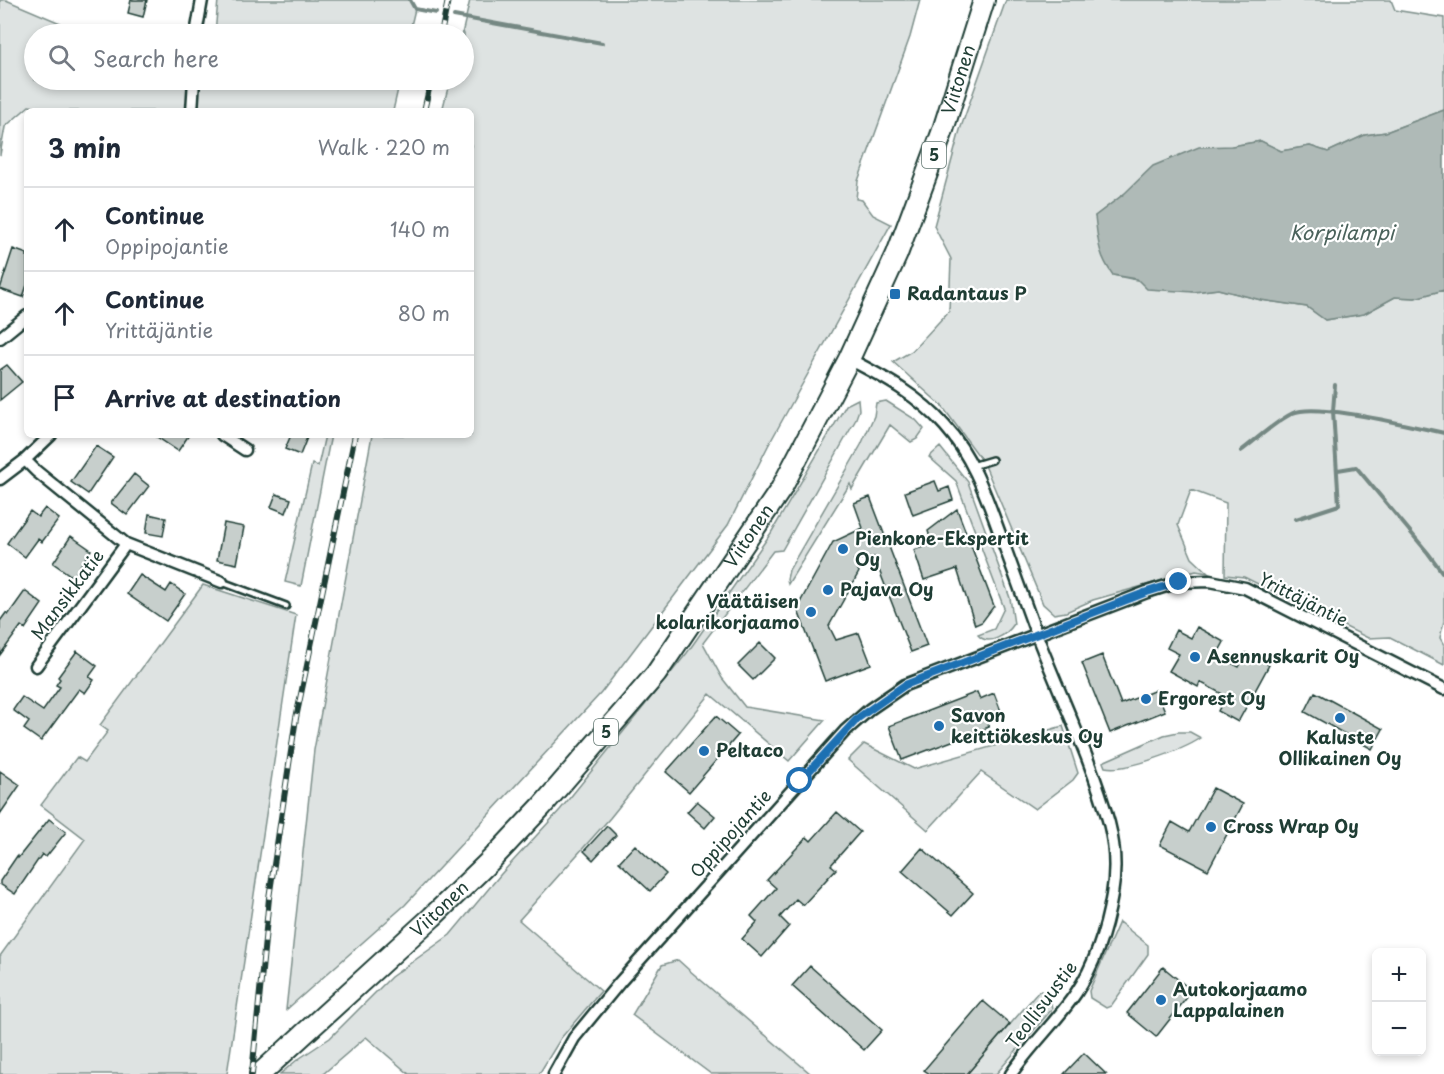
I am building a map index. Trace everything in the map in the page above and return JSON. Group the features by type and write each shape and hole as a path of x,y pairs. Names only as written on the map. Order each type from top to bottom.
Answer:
{"highway":[{"name":"Viitonen","path":"260,1074 432,917 542,806 656,674 781,489 849,359 897,254 942,133 984,0"}],"street":[{"path":"198,24 202,0"},
{"path":"192,108 193,90"},
{"path":"0,338 24,318"},
{"name":"Teollisuustie","path":"849,359 888,378 922,403 946,426 972,466 982,484 1110,825 1115,863 1112,895 1103,936 1091,968 1076,994 1011,1074"},
{"path":"0,479 25,460 48,438"},
{"path":"227,438 245,450"},
{"name":"Mansikkatie","path":"25,460 126,544 222,582"},
{"name":"Mansikkatie","path":"36,666 126,544"},
{"name":"Yrittäjäntie","path":"1037,634 1179,582 1210,581 1245,588 1444,689"},
{"name":"Oppipojantie","path":"554,1074 574,1038 620,982 858,718 905,685 1037,634"}],"lane":[{"path":"972,466 992,460"},
{"path":"222,582 286,606"}],"shaded area":[{"path":"0,0 6,0 62,24 24,24 24,90 398,90 394,108 41,108 29,106 5,127 0,155"},
{"path":"218,0 410,0 415,9 411,24 216,24"},
{"path":"470,0 920,0 910,37 858,181 856,199 862,200 873,215 891,224 768,446 728,525 601,693 405,905 286,1010 314,750 371,438 474,438 474,108 443,108 447,90 474,90 474,24 464,24"},
{"path":"1006,0 1391,0 1395,10 1444,18 1444,110 1386,132 1365,135 1328,152 1310,146 1281,151 1261,141 1232,146 1124,194 1095,216 1113,275 1194,292 1218,289 1261,300 1307,307 1325,320 1364,314 1395,297 1415,298 1444,290 1444,621 1440,638 1444,645 1444,665 1390,637 1368,638 1244,577 1225,575 1226,503 1191,490 1178,525 1192,558 1208,573 1196,571 1093,600 1066,612 1054,614 1043,604 984,463 942,406 893,362 912,351 949,311 951,259 934,226 960,130"},
{"path":"858,399 859,410 855,421 782,550 773,551 703,643 722,678 745,707 825,720 789,761 710,694 610,818 519,920 601,991 561,1038 539,1074 409,1074 366,1037 323,1074 280,1074 330,1038 391,977 450,935 501,874 560,810 687,653 771,533 846,405"},
{"path":"886,401 916,420 924,429 917,439 911,442 890,425 852,489 850,484 788,584 789,570 861,445 874,416 876,403"},
{"path":"324,438 330,438 301,586 285,582 312,464 318,466"},
{"path":"940,447 968,482 1010,598 1014,624 1007,632 992,640 978,635 994,629 1004,608 956,481 929,457"},
{"path":"203,585 296,615 227,1074 0,1074 0,956 85,839 41,805 77,757 85,762 108,731 100,725"},
{"path":"1063,726 1078,773 1073,780 1035,809 981,772 928,830 848,760 864,744 914,769"},
{"path":"1190,732 1201,738 1154,759 1114,768 1105,767 1103,762 1164,735"},
{"path":"1119,922 1148,945 1148,954 1111,1006 1106,1008 1090,998 1089,991"},
{"path":"678,960 811,1074 711,1074 632,1015 662,965"},
{"path":"1039,991 1051,1003 1052,1009 996,1074 967,1074"}],"water":[{"name":"Korpilampi","path":"1444,110 1444,290 1415,298 1395,297 1364,314 1325,320 1307,307 1261,300 1218,289 1194,292 1147,289 1137,279 1113,275 1104,261 1095,216 1124,194 1153,166 1199,147 1232,146 1261,141 1281,151 1310,146 1328,152 1365,135 1386,132"}],"building":[{"path":"131,0 147,0 143,17 128,13"},
{"path":"13,249 24,253 23,297 0,289"},
{"path":"7,365 22,382 0,400 0,370"},
{"path":"158,438 187,438 178,451"},
{"path":"290,438 307,438 300,455 285,449"},
{"path":"96,446 113,457 88,494 71,482"},
{"path":"134,474 149,486 127,515 111,503"},
{"path":"935,481 939,491 949,487 953,500 913,515 905,492"},
{"path":"276,494 291,499 286,513 271,507"},
{"name":"Pajava Oy","path":"870,497 927,646 911,652 874,557 854,560 859,572 829,626 836,640 859,633 871,664 825,681 797,608 833,542 863,528 854,503"},
{"path":"45,508 59,519 42,542 38,539 25,557 7,543 30,511 38,517"},
{"path":"957,509 994,606 982,622 975,625 957,569 924,580 914,550 932,544 928,531"},
{"path":"149,514 166,518 163,536 146,533"},
{"path":"224,523 244,527 237,564 217,560"},
{"path":"71,536 91,550 73,577 53,563"},
{"path":"140,575 166,592 171,584 185,594 166,621 127,594"},
{"path":"25,591 42,604 25,629 21,626 0,655 0,621 6,613 8,615"},
{"path":"1197,627 1224,642 1217,655 1239,667 1246,653 1269,665 1238,722 1218,711 1226,696 1200,682 1198,687 1169,671 1179,654 1167,648 1176,630 1191,638"},
{"path":"760,643 775,658 753,680 738,665"},
{"path":"77,651 97,666 89,677 94,680 85,693 79,689 41,741 24,729 29,722 13,710 22,697 43,711 60,687 56,685 60,679 58,677"},
{"name":"Ergorest Oy","path":"1102,655 1121,704 1156,690 1165,711 1110,733 1082,663"},
{"name":"Savon keittiökeskus Oy","path":"977,692 980,699 994,693 1002,714 986,720 989,727 902,760 889,726"},
{"path":"1315,692 1383,729 1372,749 1305,712"},
{"path":"716,716 738,735 689,792 666,772"},
{"path":"0,771 20,785 0,814"},
{"name":"Cross Wrap Oy","path":"1213,788 1243,804 1208,870 1160,845 1172,822 1189,832"},
{"path":"697,801 715,816 705,828 687,812"},
{"path":"837,812 860,832 831,865 836,869 803,905 796,899 780,917 789,926 762,957 742,939 757,922 751,916 776,888 767,880 807,837 811,841"},
{"path":"49,819 66,832 46,857 42,854 15,894 0,884 0,881 17,856 18,858"},
{"path":"607,826 616,835 593,860 584,851"},
{"path":"635,845 666,874 650,891 619,862"},
{"path":"922,848 973,893 953,915 902,871"},
{"path":"810,966 882,1030 864,1050 792,986"},
{"path":"1163,967 1192,991 1156,1037 1127,1013"},
{"path":"983,1001 1010,1024 967,1074 930,1074 924,1070"},
{"path":"1084,1053 1106,1074 1064,1074"}],"waterway":[{"path":"410,0 415,9 436,13"},
{"path":"454,16 602,43"},
{"path":"1296,519 1339,505 1333,411 1335,385"},
{"path":"1241,451 1287,416 1305,410 1343,413 1444,433"},
{"path":"1338,470 1356,467 1442,572"}],"railway":[{"path":"443,24 448,0"},
{"path":"425,108 429,90"},
{"path":"252,1074 269,898 296,718 354,438"}],"place":[{"name":"Radantaus P","path":"895,294"},
{"name":"Pienkone-Ekspertit Oy","path":"843,549"},
{"name":"Pajava Oy","path":"828,590"},
{"name":"Väätäisen kolarikorjaamo","path":"811,612"},
{"name":"Asennuskarit Oy","path":"1195,657"},
{"name":"Ergorest Oy","path":"1146,699"},
{"name":"Kaluste Ollikainen Oy","path":"1340,718"},
{"name":"Savon keittiökeskus Oy","path":"939,726"},
{"name":"Peltaco","path":"704,751"},
{"name":"Cross Wrap Oy","path":"1211,827"},
{"name":"Autokorjaamo Lappalainen","path":"1161,1000"}],"route":[{"path":"800,781 858,718 905,685 1147,592 1179,582"}]}
